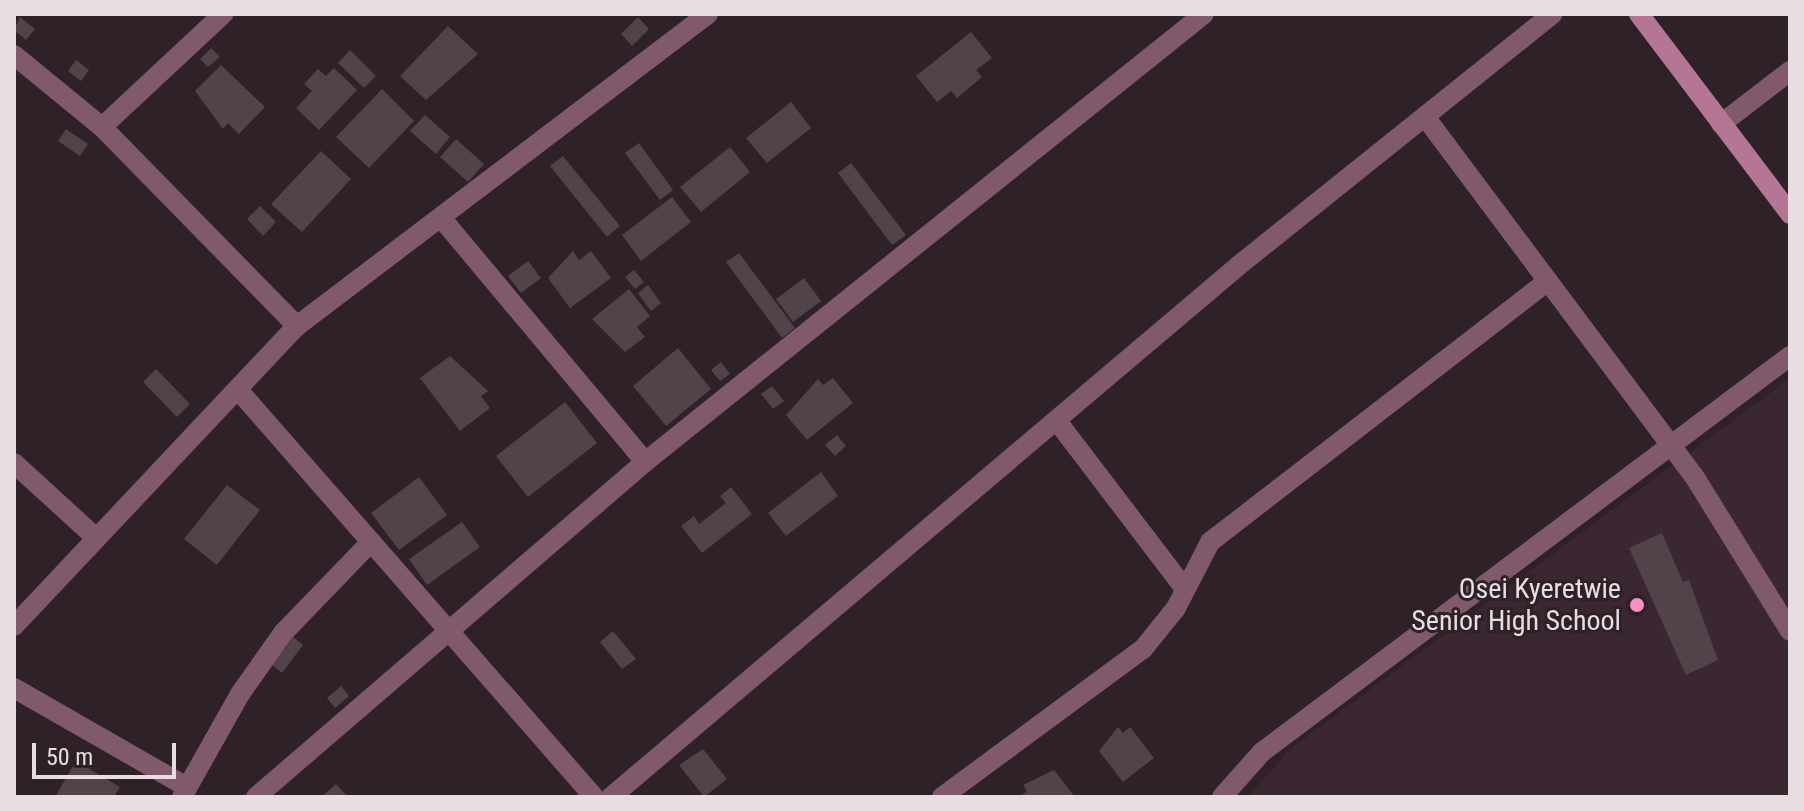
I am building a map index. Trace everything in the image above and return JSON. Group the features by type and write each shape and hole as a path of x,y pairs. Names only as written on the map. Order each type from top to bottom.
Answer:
{"street":[{"path":"102,127 223,14"},
{"path":"14,626 240,392 297,326 443,220 708,14"},
{"path":"256,797 645,462 1204,14"},
{"path":"611,797 1238,266 1552,14"},
{"path":"1639,14 1790,214"},
{"path":"14,55 102,127 297,326"},
{"path":"1721,124 1790,71"},
{"path":"1426,118 1694,476 1790,631"},
{"path":"443,220 645,462"},
{"path":"942,797 1143,649 1210,542 1547,282"},
{"path":"1222,797 1262,752 1790,356"},
{"path":"240,392 594,797"},
{"path":"1057,421 1184,588"},
{"path":"14,463 96,538"},
{"path":"14,688 184,792 283,633 371,542"}],"shaded area":[{"name":"Osei Kyeretwie Senior High School","path":"1790,378 1790,797 1248,797 1289,750"}],"building":[{"path":"20,17 35,29 26,40 14,30"},
{"path":"638,17 649,29 632,46 621,34"},
{"path":"448,26 478,54 426,100 400,76"},
{"path":"971,32 992,58 976,70 982,77 957,98 951,91 937,102 916,76"},
{"path":"211,48 220,57 208,67 200,59"},
{"path":"350,50 376,76 364,88 338,63"},
{"path":"76,60 89,70 81,81 68,71"},
{"path":"221,65 265,107 239,134 228,123 223,129 195,91"},
{"path":"334,68 357,90 319,130 296,108 312,91 304,84 318,69 326,76"},
{"path":"382,89 414,121 369,168 336,137"},
{"path":"791,102 811,128 767,163 746,138"},
{"path":"425,115 450,137 436,154 410,131"},
{"path":"66,129 88,144 80,156 58,141"},
{"path":"456,139 484,164 468,182 440,157"},
{"path":"639,143 673,190 660,200 625,153"},
{"path":"730,147 750,172 701,212 680,187"},
{"path":"321,151 351,179 302,232 271,204"},
{"path":"563,156 620,226 607,237 550,166"},
{"path":"851,163 906,235 892,245 838,173"},
{"path":"672,197 691,222 641,261 622,235"},
{"path":"260,206 276,222 263,236 247,219"},
{"path":"573,251 579,260 591,251 611,278 570,308 548,278"},
{"path":"739,253 795,328 782,338 726,262"},
{"path":"528,261 541,278 521,293 508,276"},
{"path":"634,270 644,282 635,289 625,277"},
{"path":"804,278 821,301 793,322 776,299"},
{"path":"648,285 661,303 651,311 638,293"},
{"path":"629,289 650,316 637,327 645,337 625,352 592,319"},
{"path":"678,348 711,389 666,426 633,386"},
{"path":"450,356 488,391 481,396 490,408 460,431 420,378"},
{"path":"721,362 730,374 720,381 711,370"},
{"path":"156,369 190,404 177,417 143,382"},
{"path":"833,378 853,403 807,440 786,415 818,379 823,385"},
{"path":"772,386 784,401 773,409 761,394"},
{"path":"565,402 597,443 528,497 496,456"},
{"path":"837,435 846,446 835,456 825,445"},
{"path":"821,472 838,496 786,536 768,513"},
{"path":"419,477 447,515 399,550 371,513"},
{"path":"227,485 260,510 217,565 184,539"},
{"path":"731,487 752,514 702,553 681,526 694,516 699,524 726,503 720,496"},
{"path":"462,522 480,547 427,585 409,559"},
{"path":"1662,533 1683,582 1689,580 1718,660 1686,675 1629,548"},
{"path":"613,631 636,659 622,669 600,642"},
{"path":"293,637 303,645 282,673 272,665"},
{"path":"341,686 349,696 335,708 327,698"},
{"path":"1118,727 1123,733 1130,727 1154,758 1123,782 1099,751"},
{"path":"703,749 727,779 704,797 679,765"},
{"path":"76,761 120,787 114,797 55,797"},
{"path":"1054,770 1075,797 1019,797 1027,791 1023,785"},
{"path":"336,784 348,797 321,797"}],"place":[{"name":"Osei Kyeretwie Senior High School","path":"1637,605"}]}
